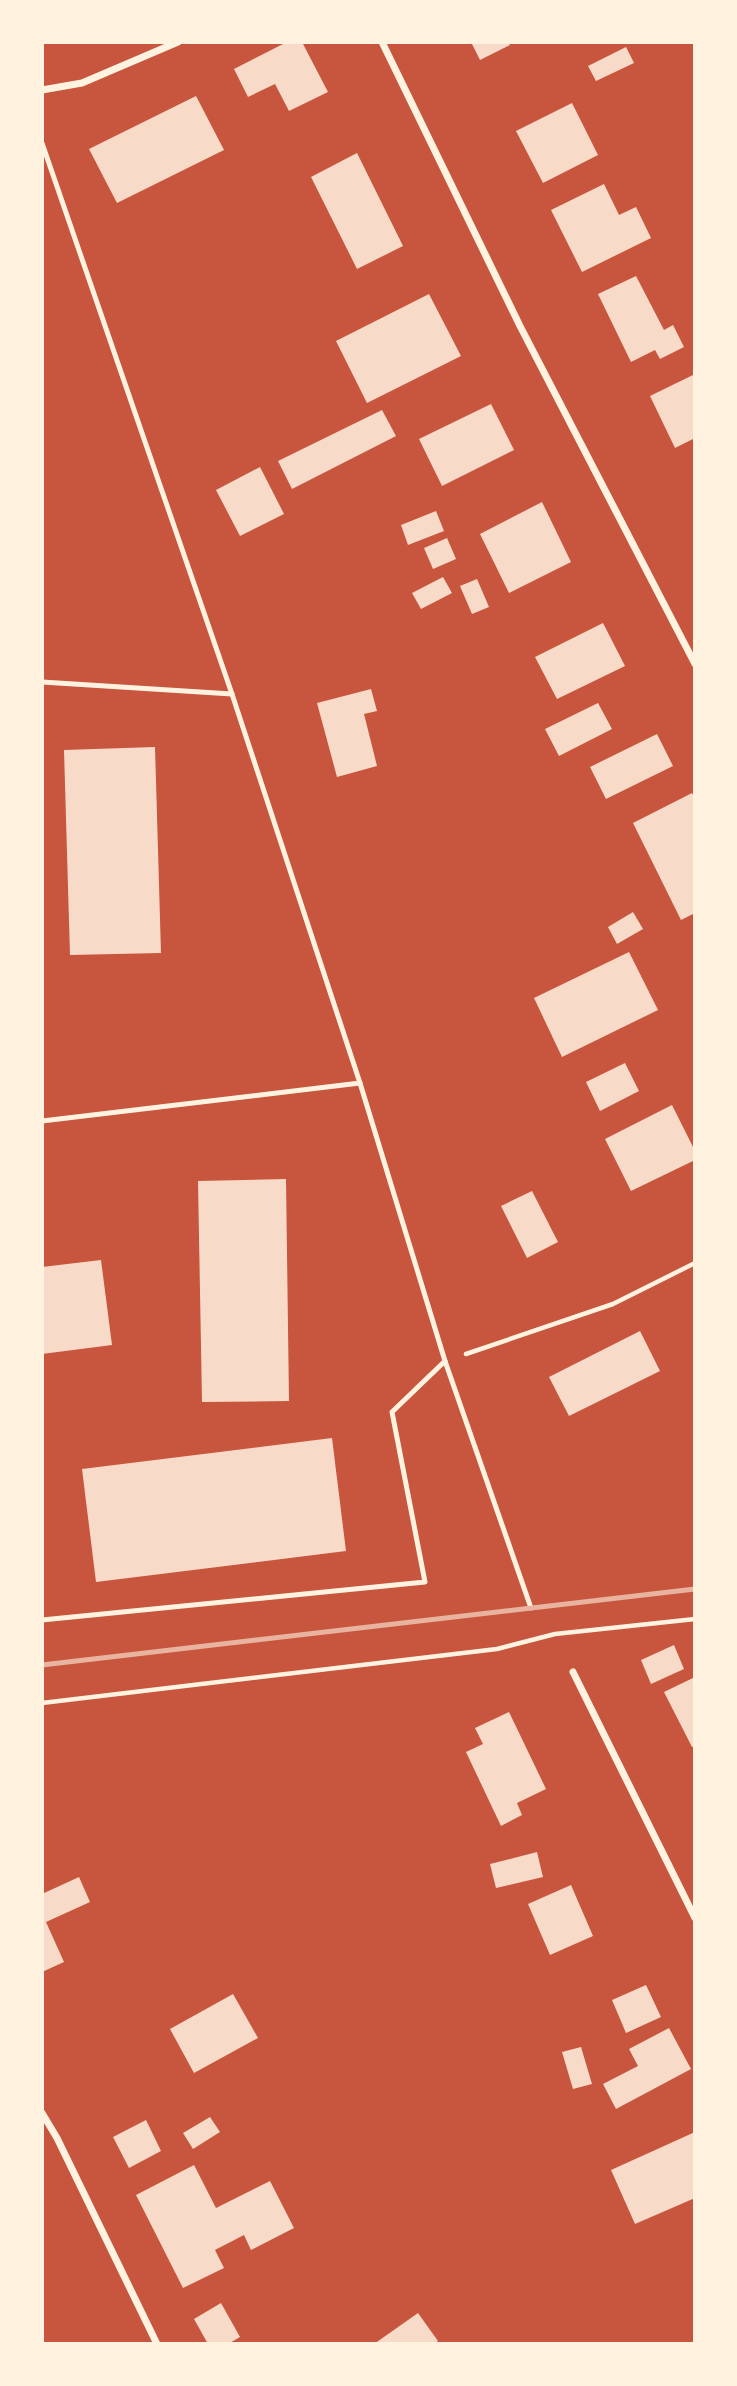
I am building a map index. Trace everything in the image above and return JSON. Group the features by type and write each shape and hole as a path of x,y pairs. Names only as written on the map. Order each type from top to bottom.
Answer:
{"street":[{"path":"42,90 82,83 178,42"},
{"path":"382,42 520,326 695,664"},
{"path":"573,1672 695,1918"},
{"path":"42,2113 57,2138 157,2344"}],"lane":[{"path":"42,143 232,694 360,1083 445,1361 531,1608"},
{"path":"42,682 232,694"},
{"path":"42,1121 360,1083"},
{"path":"42,1620 425,1582 392,1412 445,1361"}],"path":[{"path":"445,1361 613,1304 695,1263"},
{"path":"42,1703 497,1649 555,1634 695,1619"}],"building":[{"path":"287,42 302,42 328,92 289,111 275,84 248,97 234,69"},
{"path":"471,42 508,42 510,45 480,60"},
{"path":"626,47 634,63 596,81 588,66"},
{"path":"196,96 224,150 117,203 89,149"},
{"path":"572,103 598,155 543,183 516,131"},
{"path":"357,153 403,246 357,269 311,177"},
{"path":"604,184 619,215 636,207 651,238 582,272 551,210"},
{"path":"636,276 664,330 673,325 684,347 660,359 655,350 631,362 598,294"},
{"path":"429,294 461,356 367,403 336,341"},
{"path":"695,374 695,438 675,448 650,396"},
{"path":"491,404 514,450 442,486 419,439"},
{"path":"382,410 396,436 292,489 278,461"},
{"path":"260,467 284,514 240,536 216,490"},
{"path":"542,502 571,562 509,593 480,534"},
{"path":"436,511 444,531 408,545 401,525"},
{"path":"447,538 456,559 433,569 424,548"},
{"path":"443,577 452,593 421,609 412,593"},
{"path":"477,579 489,607 472,614 460,586"},
{"path":"603,623 625,666 557,699 535,657"},
{"path":"371,689 377,711 364,714 377,766 337,777 317,703"},
{"path":"598,703 612,729 559,756 545,729"},
{"path":"657,734 673,766 606,799 590,767"},
{"path":"155,747 161,953 70,955 64,750"},
{"path":"692,793 695,799 695,913 681,920 633,823"},
{"path":"633,912 643,929 617,944 608,927"},
{"path":"629,952 658,1010 562,1057 534,998"},
{"path":"625,1063 639,1091 600,1111 586,1082"},
{"path":"672,1105 695,1151 695,1160 631,1191 605,1139"},
{"path":"286,1179 289,1401 202,1402 198,1181"},
{"path":"532,1191 558,1242 527,1258 501,1206"},
{"path":"101,1260 112,1345 42,1354 42,1267"},
{"path":"640,1331 660,1371 569,1416 549,1377"},
{"path":"332,1438 346,1551 96,1582 82,1469"},
{"path":"674,1645 684,1669 651,1684 641,1660"},
{"path":"695,1677 695,1746 692,1747 664,1692"},
{"path":"509,1712 546,1789 517,1803 522,1815 501,1826 466,1752 483,1744 475,1728"},
{"path":"537,1852 543,1877 496,1888 490,1864"},
{"path":"79,1877 90,1902 46,1922 64,1962 42,1972 42,1894"},
{"path":"571,1885 593,1936 550,1955 528,1904"},
{"path":"646,1985 661,2017 626,2033 612,2000"},
{"path":"233,1994 258,2038 194,2073 170,2029"},
{"path":"669,2028 691,2069 616,2109 603,2084 638,2066 629,2049"},
{"path":"581,2047 592,2084 573,2089 562,2052"},
{"path":"210,2117 220,2132 193,2149 183,2133"},
{"path":"146,2120 161,2151 129,2168 113,2137"},
{"path":"695,2132 695,2198 635,2224 611,2170"},
{"path":"194,2165 216,2208 270,2181 294,2228 251,2250 244,2235 215,2250 224,2268 183,2288 136,2195"},
{"path":"221,2303 240,2337 228,2344 208,2344 194,2319"},
{"path":"418,2313 438,2341 434,2344 374,2344"}],"railway":[{"path":"42,1665 695,1589"}]}
